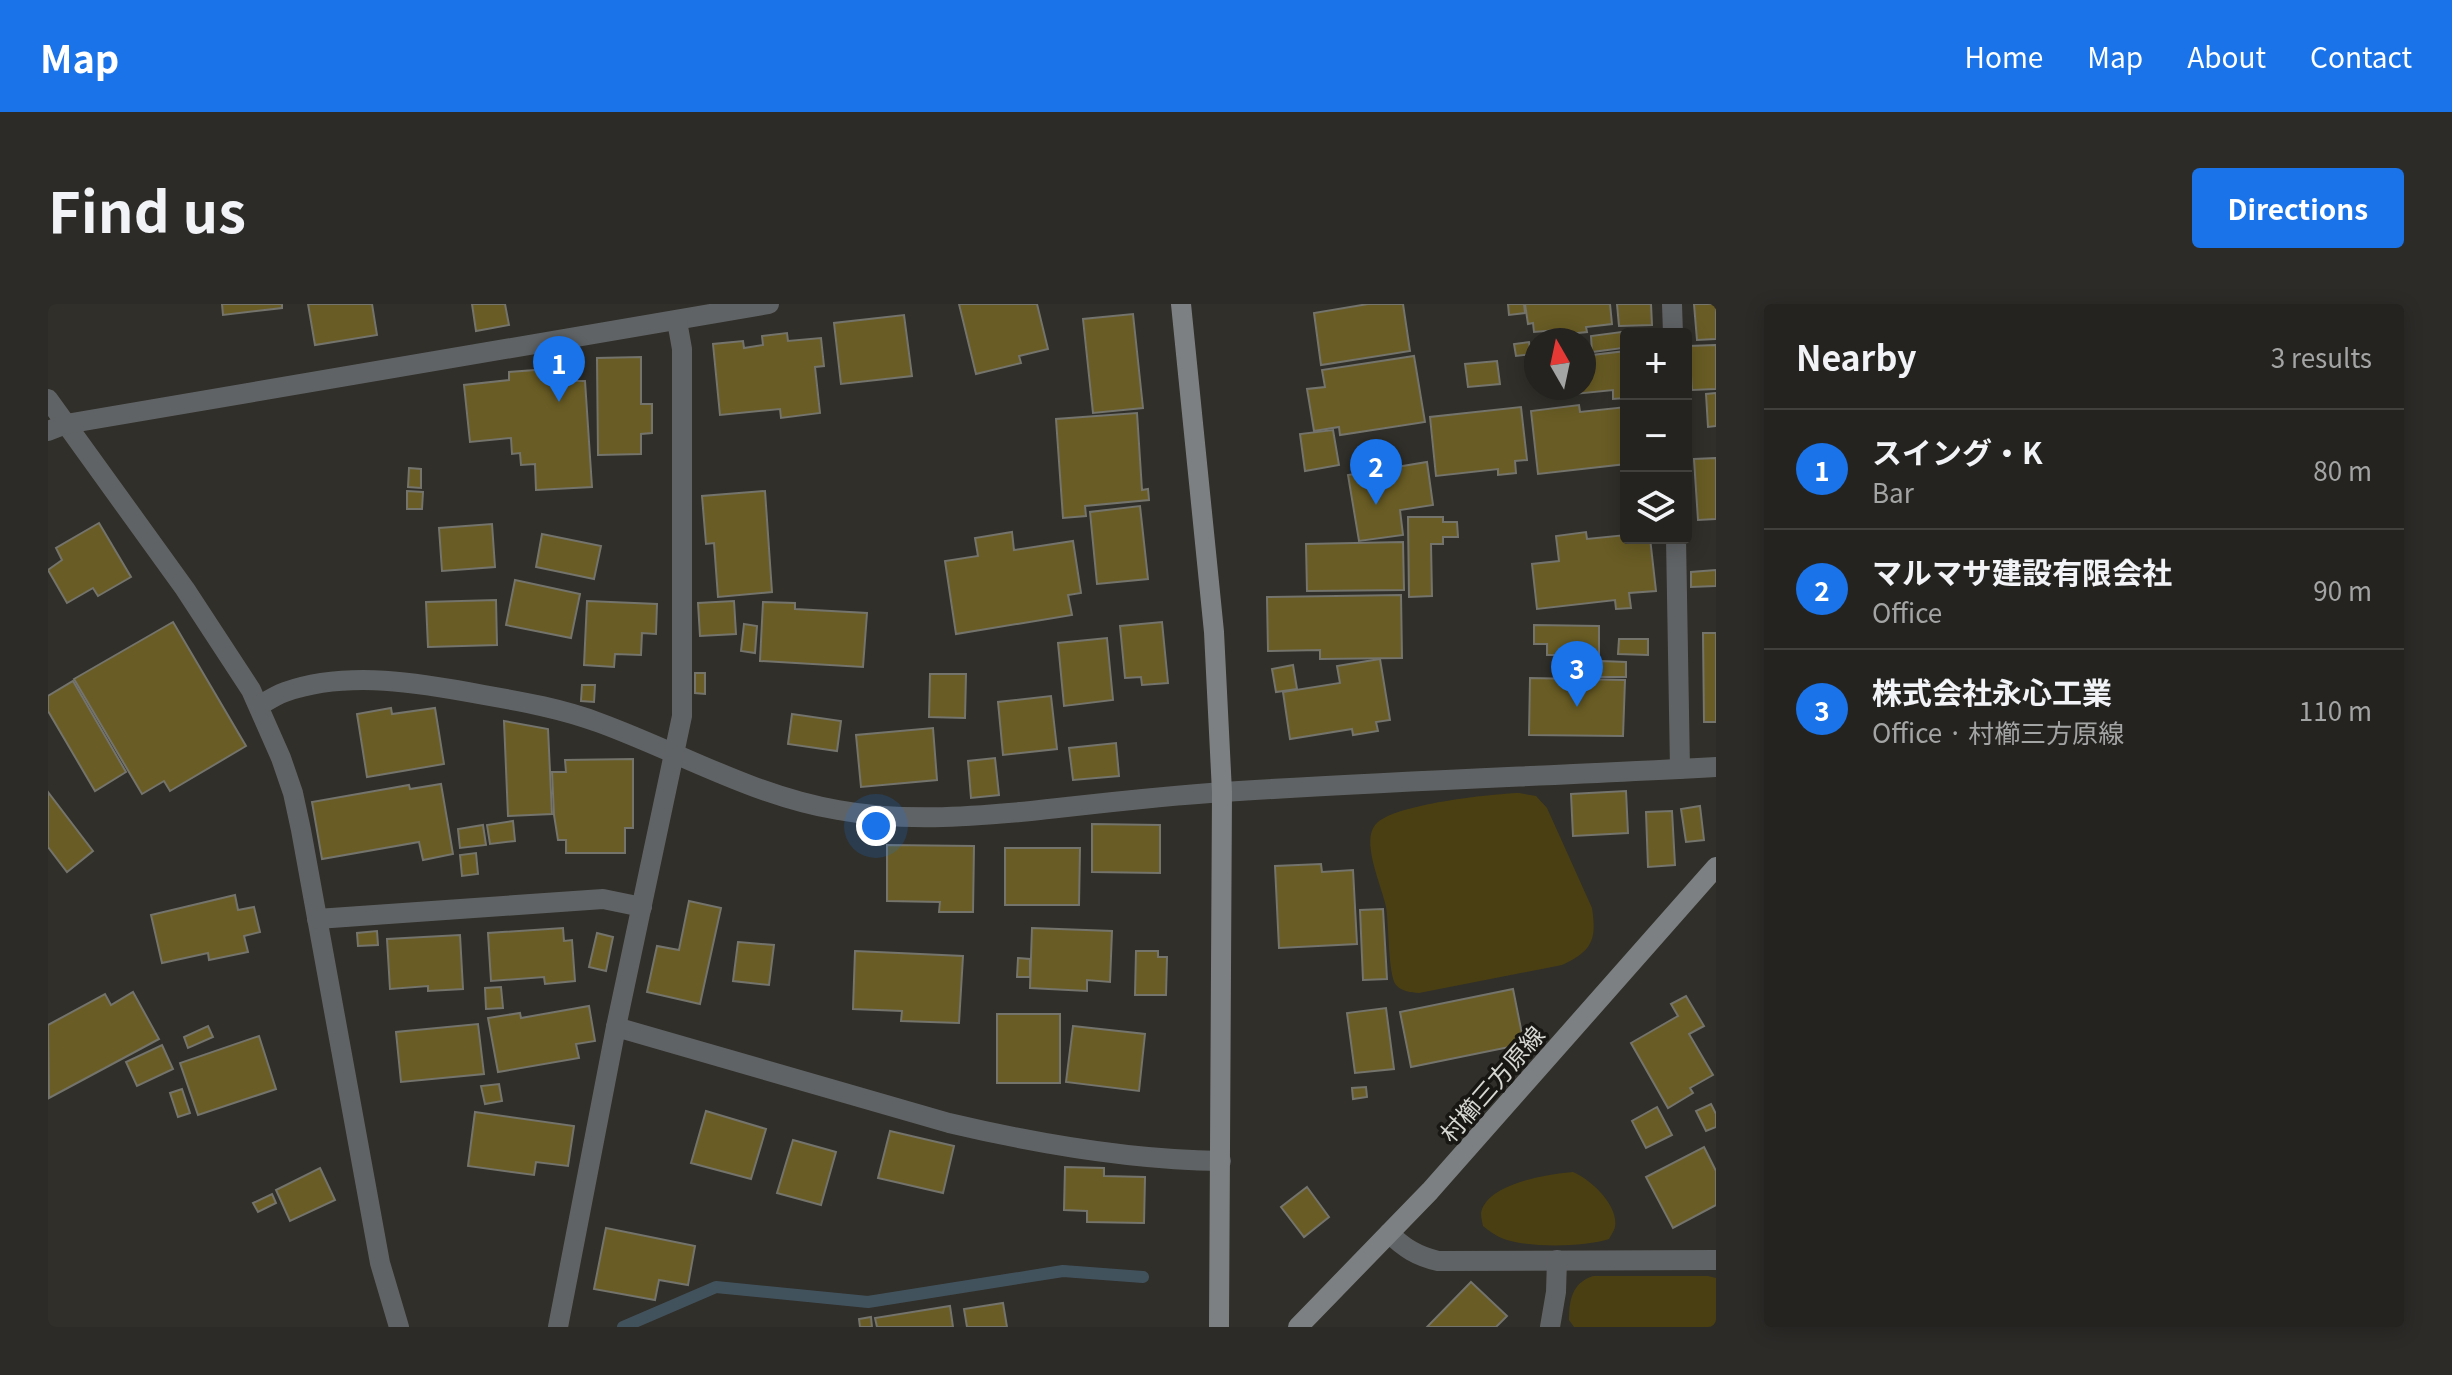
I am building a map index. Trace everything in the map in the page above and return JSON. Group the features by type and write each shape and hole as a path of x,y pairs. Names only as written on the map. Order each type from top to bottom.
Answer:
{"street":[{"path":"57,427 769,304"},
{"path":"1181,304 1214,632 1222,792 1219,1327"},
{"path":"1672,304 1673,328"},
{"path":"558,1327 616,1027 682,716 682,349 677,321"},
{"path":"48,399 57,427 209,623 259,706 277,746 293,793 380,1263 399,1327"},
{"path":"1676,544 1680,769"},
{"path":"259,706 284,692 352,681 391,680 429,684 574,714 788,799 885,817 973,816 1222,792 1716,767"},
{"name":"村櫛三方原線","path":"1298,1327 1430,1191 1716,867"},
{"path":"317,919 603,899 642,907"},
{"path":"616,1027 949,1123 998,1134 1169,1160 1221,1161"},
{"path":"1389,1233 1420,1257 1438,1261 1716,1260"},
{"path":"1550,1327 1557,1260"}],"shaded area":[{"path":"1519,793 1536,796 1547,808 1592,908 1594,928 1590,943 1580,955 1562,965 1419,993 1401,989 1396,985 1391,971 1386,907 1371,852 1370,841 1376,824 1386,817 1422,806"},
{"path":"1573,1172 1595,1187 1613,1210 1615,1227 1609,1239 1572,1245 1527,1244 1504,1239 1483,1226 1481,1213 1486,1203 1506,1187"},
{"path":"1593,1276 1716,1278 1716,1327 1574,1327 1569,1320 1573,1293 1580,1283"}],"building":[{"path":"222,304 282,304 282,308 223,315"},
{"path":"308,304 372,304 377,335 315,345"},
{"path":"472,304 505,304 509,325 476,331"},
{"path":"959,304 1037,304 1048,349 1019,356 1021,363 976,374"},
{"path":"1368,304 1403,304 1410,351 1321,365 1314,313"},
{"path":"1508,304 1524,304 1525,313 1509,315"},
{"path":"1525,304 1610,304 1612,324 1586,328 1534,328 1533,323 1528,324"},
{"path":"1617,304 1651,304 1652,325 1619,326"},
{"path":"1694,304 1716,304 1716,339 1697,340"},
{"path":"1133,314 1143,408 1093,413 1083,319"},
{"path":"904,315 912,376 841,384 834,323"},
{"path":"1620,332 1620,348 1596,351 1596,335"},
{"path":"787,333 788,341 821,338 824,366 815,367 820,413 781,418 780,409 720,415 713,344 743,341 744,348 763,345 762,336"},
{"path":"1524,343 1524,355 1516,356 1514,344"},
{"path":"1716,345 1716,389 1692,390 1692,346"},
{"path":"1620,352 1620,398 1613,399 1613,390 1596,392 1596,355"},
{"path":"1414,356 1425,422 1340,435 1339,427 1314,431 1307,389 1325,387 1322,370"},
{"path":"641,357 641,404 652,404 652,433 641,434 641,454 598,455 597,358"},
{"path":"1497,361 1500,384 1468,387 1465,364"},
{"path":"575,367 576,381 585,381 592,487 536,490 535,464 521,465 520,453 512,454 511,438 470,442 464,385 509,380 509,372"},
{"path":"1716,393 1716,426 1708,427 1706,394"},
{"path":"1579,405 1580,412 1620,408 1620,465 1538,474 1531,411"},
{"path":"1521,407 1527,460 1515,461 1516,473 1498,475 1498,469 1436,476 1430,417"},
{"path":"1137,413 1142,490 1148,489 1149,500 1085,506 1086,516 1063,518 1056,419"},
{"path":"1333,430 1339,465 1305,471 1300,434"},
{"path":"1716,458 1716,519 1698,520 1694,459"},
{"path":"1427,462 1433,505 1400,510 1403,535 1359,541 1348,475"},
{"path":"409,468 421,469 421,488 408,487"},
{"path":"407,491 423,492 422,509 407,509"},
{"path":"765,491 772,592 718,597 714,543 706,544 702,496"},
{"path":"1140,506 1148,579 1097,584 1090,512"},
{"path":"1408,517 1443,517 1443,522 1457,522 1458,537 1443,537 1443,544 1431,544 1432,596 1409,597"},
{"path":"99,523 131,577 98,596 93,588 67,603 48,570 62,560 56,548"},
{"path":"492,524 495,567 442,571 439,528"},
{"path":"1012,532 1014,550 1073,541 1081,593 1068,595 1072,615 956,634 945,561 978,556 975,538"},
{"path":"1586,532 1587,539 1620,536 1620,544 1651,544 1656,591 1629,593 1631,608 1616,609 1615,600 1537,609 1532,564 1559,561 1556,536"},
{"path":"542,534 601,546 594,579 536,567"},
{"path":"1403,542 1404,590 1307,591 1306,544"},
{"path":"1716,570 1716,586 1691,587 1691,572"},
{"path":"515,580 580,594 571,638 506,625"},
{"path":"1401,595 1402,658 1320,659 1320,650 1268,651 1267,597"},
{"path":"496,600 497,645 428,647 426,602"},
{"path":"587,601 657,604 656,634 642,633 641,655 615,654 614,667 584,665"},
{"path":"734,601 736,634 700,636 698,603"},
{"path":"763,602 795,603 795,609 867,613 863,667 760,661"},
{"path":"173,622 246,746 170,791 164,781 142,794 74,679"},
{"path":"1162,622 1168,683 1142,685 1141,677 1125,678 1120,626"},
{"path":"744,624 757,626 755,653 741,651"},
{"path":"1534,625 1599,626 1599,655 1547,655 1547,644 1534,644"},
{"path":"1703,633 1716,633 1716,722 1704,722"},
{"path":"1107,638 1113,700 1064,706 1058,643"},
{"path":"1619,639 1648,639 1648,655 1618,654"},
{"path":"1380,659 1390,720 1376,722 1378,731 1353,735 1352,729 1290,739 1283,692 1340,683 1337,666"},
{"path":"1601,661 1626,662 1626,677 1600,677"},
{"path":"1293,665 1297,689 1276,692 1272,669"},
{"path":"695,673 705,673 705,694 695,693"},
{"path":"930,674 966,674 965,718 929,717"},
{"path":"1530,678 1625,680 1623,736 1529,735"},
{"path":"73,681 126,772 95,791 48,711 48,696"},
{"path":"582,685 595,685 594,702 581,701"},
{"path":"1051,696 1057,749 1003,755 998,702"},
{"path":"391,708 392,714 435,708 444,764 367,777 357,714"},
{"path":"792,714 841,721 837,751 788,744"},
{"path":"504,721 548,729 552,814 508,816"},
{"path":"933,728 937,780 861,787 856,735"},
{"path":"1116,743 1119,776 1073,780 1069,748"},
{"path":"995,758 999,795 971,798 968,761"},
{"path":"633,759 633,828 625,828 625,853 566,853 566,840 558,840 552,772 566,772 565,760"},
{"path":"441,784 453,854 423,860 419,842 322,859 312,802 409,785 410,789"},
{"path":"1626,791 1628,833 1573,836 1571,794"},
{"path":"48,792 93,851 67,872 48,847"},
{"path":"1700,806 1704,840 1686,842 1681,809"},
{"path":"1672,811 1675,865 1648,867 1646,812"},
{"path":"513,821 515,841 490,844 487,825"},
{"path":"1092,824 1160,825 1160,873 1092,872"},
{"path":"483,825 486,845 460,848 458,829"},
{"path":"887,845 974,846 973,912 939,912 940,902 887,901"},
{"path":"1005,848 1080,848 1079,905 1005,905"},
{"path":"476,853 478,874 462,876 460,855"},
{"path":"1321,864 1322,872 1353,870 1357,944 1279,948 1275,866"},
{"path":"235,895 238,910 254,907 260,932 244,936 248,952 209,960 208,953 162,963 151,915"},
{"path":"689,901 721,908 700,1004 647,992 657,946 679,950"},
{"path":"1383,909 1387,979 1363,980 1360,910"},
{"path":"563,928 564,941 572,940 575,981 545,984 544,977 491,981 488,933"},
{"path":"1032,928 1112,931 1110,982 1087,980 1087,991 1030,988"},
{"path":"377,931 378,945 358,946 357,933"},
{"path":"597,933 613,937 606,971 589,967"},
{"path":"460,935 463,989 428,991 428,986 390,989 387,939"},
{"path":"738,942 774,945 769,985 733,981"},
{"path":"855,951 963,956 959,1023 901,1021 902,1011 853,1009"},
{"path":"1136,951 1158,951 1158,957 1167,957 1166,995 1135,995"},
{"path":"1018,958 1030,959 1030,977 1017,977"},
{"path":"501,987 503,1008 486,1009 485,988"},
{"path":"1513,989 1524,1044 1411,1067 1400,1012"},
{"path":"133,992 159,1039 49,1098 48,1025 105,994 111,1005"},
{"path":"1686,996 1704,1026 1689,1034 1713,1075 1690,1088 1693,1093 1668,1108 1631,1043 1678,1016 1671,1004"},
{"path":"589,1006 595,1041 576,1044 579,1058 498,1072 488,1018 520,1013 521,1018"},
{"path":"1386,1008 1394,1069 1355,1073 1347,1013"},
{"path":"997,1014 1060,1014 1060,1083 997,1083"},
{"path":"478,1024 484,1074 401,1082 396,1032"},
{"path":"208,1026 213,1037 188,1048 184,1037"},
{"path":"1073,1026 1145,1034 1139,1091 1066,1082"},
{"path":"259,1036 276,1089 198,1115 180,1063"},
{"path":"162,1045 173,1069 137,1086 126,1062"},
{"path":"499,1084 502,1101 485,1104 481,1086"},
{"path":"1366,1087 1367,1097 1353,1099 1352,1088"},
{"path":"182,1089 190,1113 178,1117 170,1093"},
{"path":"1711,1104 1716,1114 1716,1127 1706,1131 1696,1111"},
{"path":"1657,1107 1672,1135 1646,1148 1632,1121"},
{"path":"706,1111 766,1129 751,1179 691,1163"},
{"path":"475,1112 574,1126 568,1166 536,1162 534,1175 468,1166"},
{"path":"890,1131 954,1146 943,1193 878,1178"},
{"path":"793,1140 836,1152 821,1205 777,1193"},
{"path":"1704,1147 1716,1171 1716,1205 1673,1228 1646,1177"},
{"path":"1065,1167 1104,1168 1104,1176 1145,1177 1144,1223 1087,1222 1087,1211 1064,1210"},
{"path":"320,1168 335,1200 290,1221 276,1190"},
{"path":"1307,1187 1329,1217 1304,1237 1281,1207"},
{"path":"272,1194 276,1203 258,1212 253,1203"},
{"path":"606,1228 695,1246 688,1285 659,1280 655,1300 594,1289"},
{"path":"1471,1282 1507,1316 1496,1327 1427,1327"},
{"path":"1003,1303 1007,1327 967,1327 964,1309"},
{"path":"950,1306 953,1327 877,1327 875,1318"},
{"path":"871,1317 872,1327 860,1327 859,1319"}],"waterway":[{"path":"623,1327 716,1287 868,1302 1063,1271 1143,1277"}],"place":[{"name":"スイング・K","path":"559,402"},
{"name":"マルマサ建設有限会社","path":"1376,505"},
{"name":"株式会社永心工業","path":"1577,707"}]}
